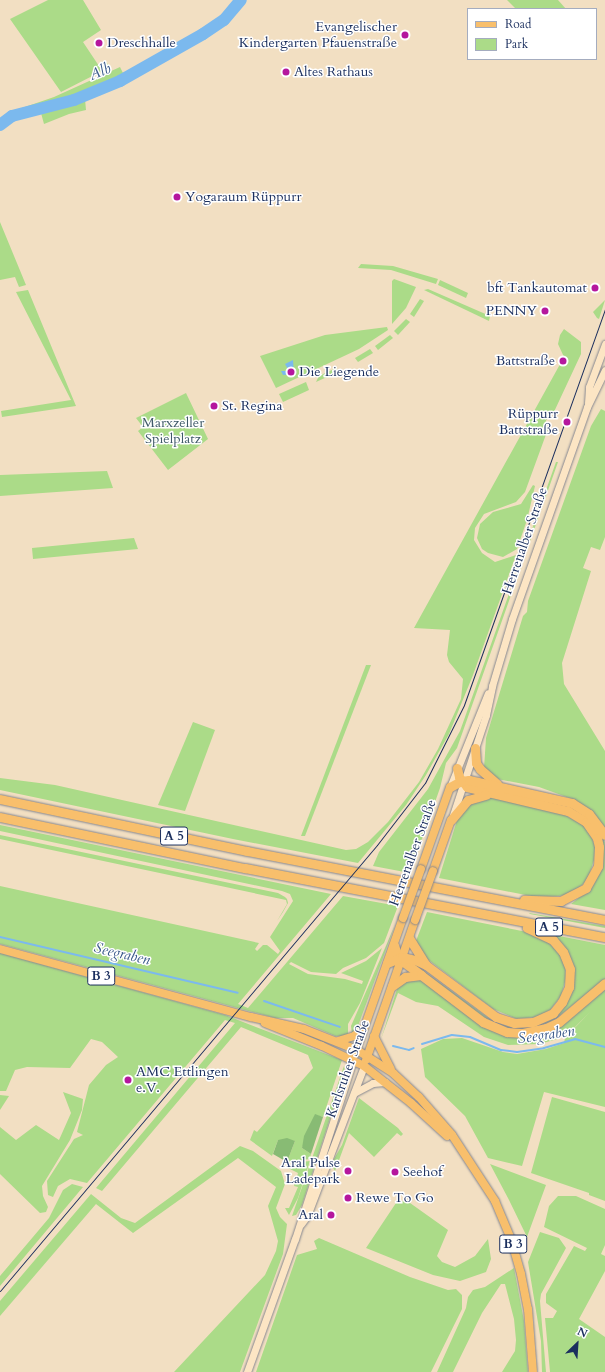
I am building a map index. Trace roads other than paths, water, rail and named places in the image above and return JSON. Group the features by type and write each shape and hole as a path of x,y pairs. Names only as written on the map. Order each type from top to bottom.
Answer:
{"highway":[{"path":"475,748 476,763 480,769 488,778 503,787"},
{"path":"457,768 463,782 470,789 555,807 578,816 592,830 599,847 600,856 591,882 571,897 549,901 494,899"},
{"path":"450,787 463,782 503,787 577,806 594,819 605,834"},
{"path":"451,820 468,800 493,794"},
{"name":"A 5","path":"0,799 605,920"},
{"name":"A 5","path":"0,817 605,937"},
{"path":"409,938 426,965 488,1012 504,1020 524,1023 541,1019 553,1013 566,995 569,983 570,969 563,952 553,940 539,932 494,916"},
{"path":"394,945 400,958 483,1022 499,1029 516,1033 538,1030 559,1022 605,983"},
{"path":"387,963 400,958 426,965"},
{"path":"392,986 405,978 421,975"}],"main road":[{"name":"Herrenalber Straße","path":"587,407 589,387 605,344"},
{"name":"Herrenalber Straße","path":"415,920 451,820 486,715 492,686 512,619 587,407 605,370"},
{"name":"Herrenalber Straße","path":"403,918 457,768 492,686"},
{"name":"Karlsruher Straße","path":"247,1372 300,1225 353,1060 403,918"},
{"name":"Karlsruher Straße","path":"300,1225 307,1216 368,1056 400,958 415,920"},
{"name":"B 3","path":"0,949 251,1017 304,1029 338,1041 357,1050 393,1073 436,1115 465,1154 494,1201 518,1261 528,1309 533,1372"},
{"name":"B 3","path":"251,1017 364,1066 386,1082 465,1154"},
{"path":"338,1041 354,1036 364,1028"},
{"path":"374,1036 393,1073"},
{"path":"354,1093 373,1083 386,1082"}],"water":[{"path":"293,360 294,374 283,375 281,371 289,371 285,364"}],"waterway":[{"name":"Alb","path":"0,125 12,116 74,100 120,81 203,34 224,20 241,0"},
{"name":"Seegraben","path":"0,937 238,993"},
{"name":"Seegraben","path":"264,1001 340,1027"},
{"name":"Seegraben","path":"422,1044 452,1035 470,1037 501,1050 517,1052 544,1048 575,1039 605,1047"},
{"name":"Seegraben","path":"393,1046 409,1050 414,1048"}],"tram line":[{"path":"0,1291 377,845 425,783 464,705 605,309"}],"place":[{"name":"Evangelischer Kindergarten Pfauenstraße","path":"405,35"},
{"name":"Dreschhalle","path":"99,43"},
{"name":"Altes Rathaus","path":"286,72"},
{"name":"Yogaraum Rüppurr","path":"177,197"},
{"name":"bft Tankautomat","path":"595,288"},
{"name":"PENNY","path":"545,311"},
{"name":"Battstraße","path":"563,361"},
{"name":"Die Liegende","path":"291,372"},
{"name":"St. Regina","path":"214,406"},
{"name":"Rüppurr Battstraße","path":"567,422"},
{"name":"AMC Ettlingen e.V.","path":"128,1080"},
{"name":"Aral Pulse Ladepark","path":"348,1171"},
{"name":"Seehof","path":"395,1172"},
{"name":"Rewe To Go","path":"348,1198"},
{"name":"Aral","path":"331,1215"}],"park label":[{"name":"Marxzeller Spielplatz","path":"173,432"}]}
